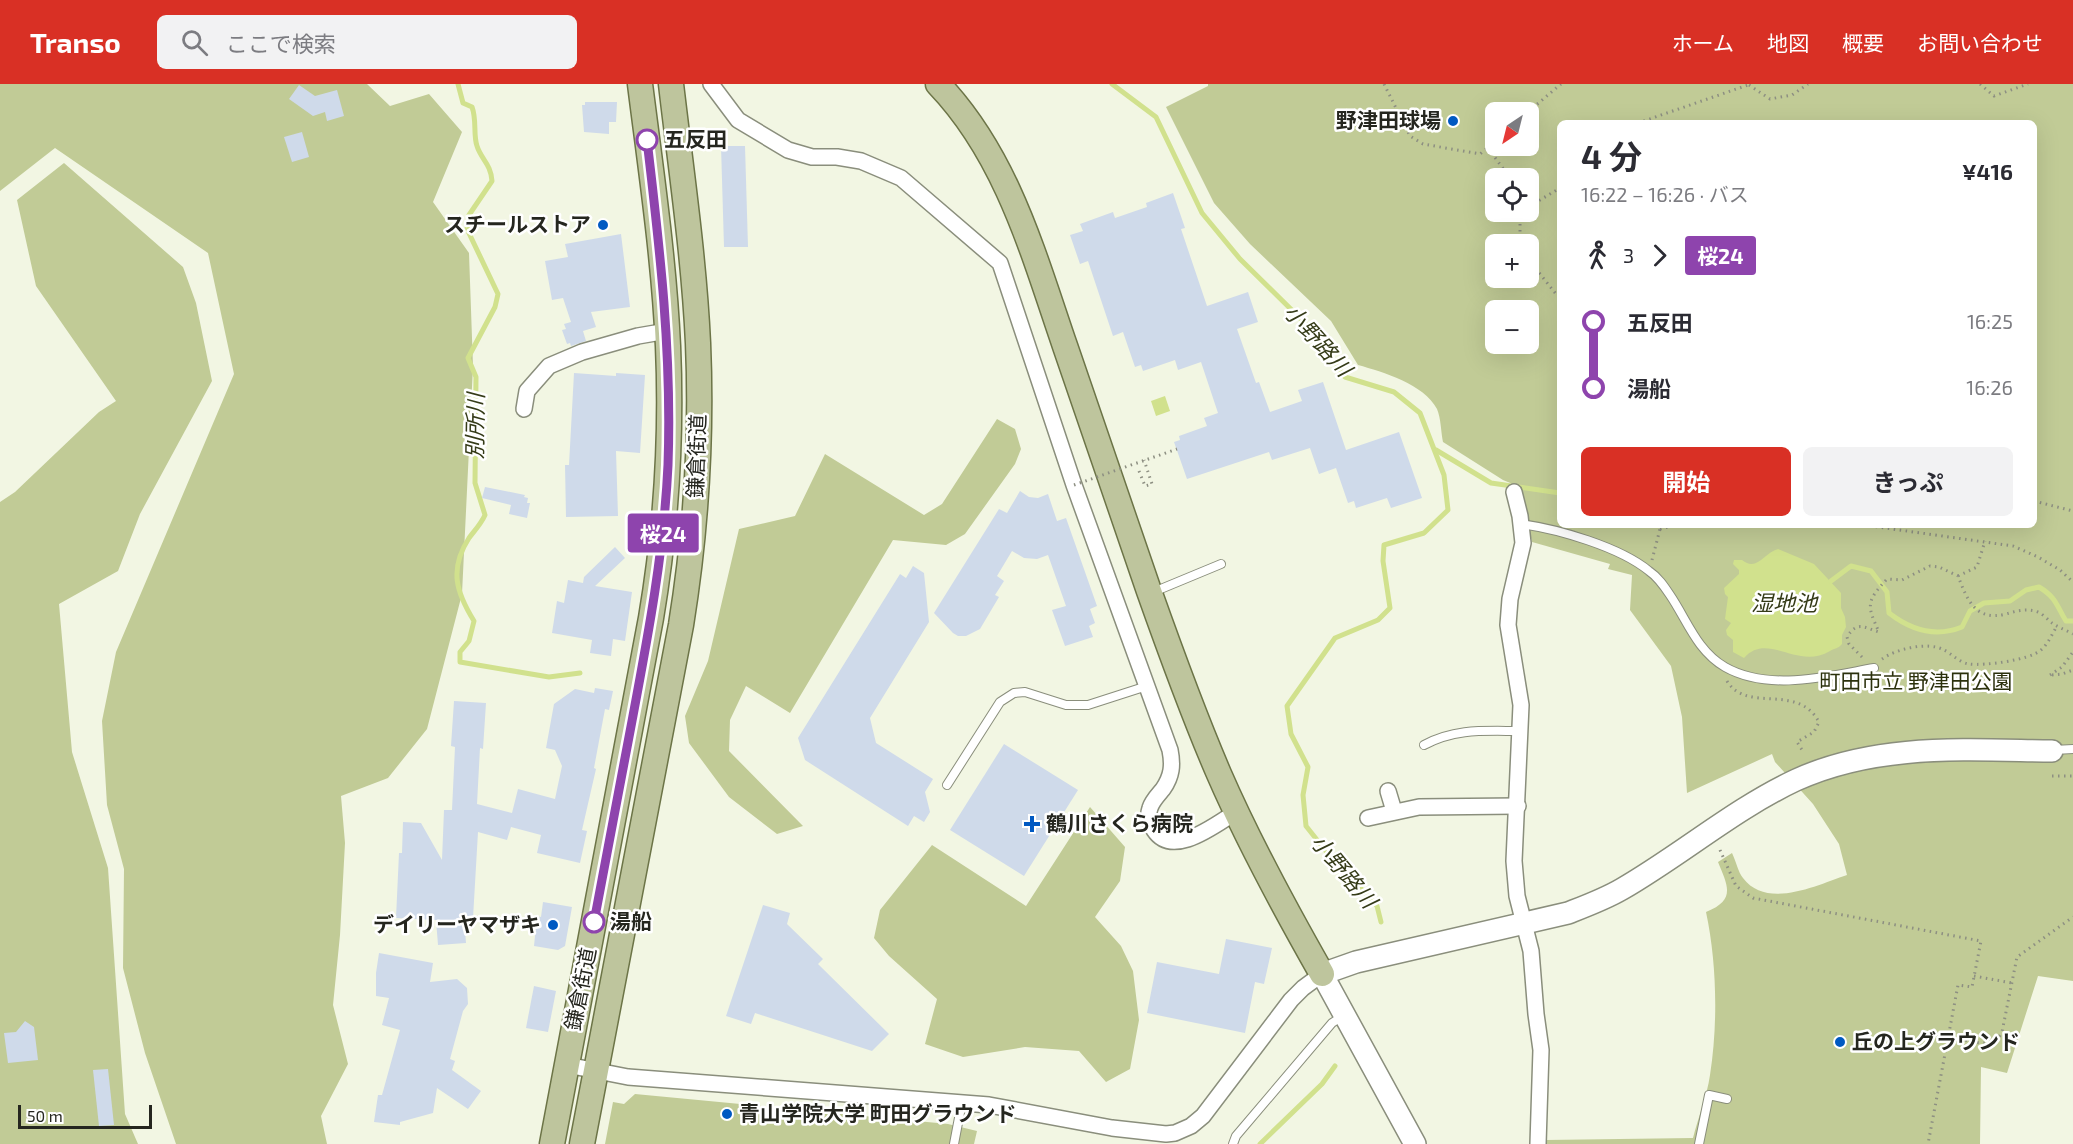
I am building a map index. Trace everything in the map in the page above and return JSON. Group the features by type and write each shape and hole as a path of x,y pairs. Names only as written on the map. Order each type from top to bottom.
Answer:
{"main road":[{"name":"鎌倉街道","path":"552,1144 658,579 668,467 667,331 660,247 640,84"},
{"name":"鎌倉街道","path":"582,1144 681,625 695,496 698,344 671,84"},
{"path":"938,84 970,123 989,151 1016,207 1199,727 1236,812 1274,888 1322,974"}],"street":[{"path":"711,84 738,120 788,150 812,157 837,157 861,161 901,178 1000,263 1074,485 1170,750 1173,764 1170,776 1150,806 1148,816 1150,825 1157,834 1167,840 1179,842 1191,839 1236,812"},
{"path":"524,409 527,391 549,366 582,352 638,336 667,331"},
{"path":"1514,492 1523,543 1510,599 1508,625 1521,705 1514,861 1517,896 1531,951 1541,1050 1538,1144"},
{"path":"567,1065 628,1077 989,1105 1112,1128 1166,1134 1191,1125 1203,1116 1291,1000 1322,974 1370,959 1568,913 1620,891 1752,804 1796,780 1831,767 1888,753 1923,750 2052,751"},
{"path":"1388,791 1394,811"},
{"path":"1368,818 1419,807 1518,806"},
{"path":"1322,974 1415,1144"}],"lane":[{"path":"1521,524 1566,533 1628,558 1649,571 1672,597 1694,637 1724,667 1757,678 1789,681 1874,668"},
{"path":"1150,593 1221,564"},
{"path":"947,785 1000,702 1014,693 1026,692 1066,705 1089,705 1147,686"},
{"path":"1424,744 1440,736 1467,731 1520,731"},
{"path":"2052,751 2073,749"},
{"path":"1233,1144 1236,1136 1332,1023 1347,1018"},
{"path":"1699,1144 1709,1095 1727,1099"},
{"path":"954,1144 962,1102"}],"path":[{"path":"1384,84 1410,136 1423,144 1480,154 1485,150"},
{"path":"1539,103 1561,84"},
{"path":"1647,120 1748,85 1770,99 1792,95 1808,84"},
{"path":"1980,84 1994,96 2028,84"},
{"path":"1539,201 1557,190"},
{"path":"1539,273 1557,295"},
{"path":"1074,485 1177,449"},
{"path":"1139,471 1145,486 1152,484 1144,460"},
{"path":"2037,502 2073,511"},
{"path":"1649,571 1659,528"},
{"path":"1887,528 2013,546 2060,570 2073,582"},
{"path":"1958,576 1977,567 1985,541"},
{"path":"1864,659 1848,644 1847,637 1853,628 1859,626 1879,632 1869,612 1872,595 1887,579 1902,580 1930,566 1939,567 1958,576 1966,596 1976,610 1986,615 2003,615 2018,610 2039,612 2057,626 2073,634"},
{"path":"1874,668 1890,654 1934,646 1967,664 2016,660 2043,649 2057,626"},
{"path":"2073,652 2062,667 2050,675 2073,670"},
{"path":"1750,696 1801,703 1813,712 1819,722 1814,732 1797,742 1804,753"},
{"path":"2052,776 2073,776"},
{"path":"1150,806 1176,818 1188,819 1200,816"},
{"path":"1720,850 1736,886 1753,898 1981,941 1972,987 1958,985 1928,1144"},
{"path":"1948,1036 1987,1044 1995,1042 2002,1032 2018,957 2073,917"},
{"path":"1974,976 2012,983"}],"green space":[{"path":"0,84 367,84 390,106 429,94 462,132 433,202 469,253 473,366 462,594 427,729 388,778 341,796 345,843 340,935 333,1005 348,1064 321,1116 327,1144 176,1144 145,1053 123,968 124,869 107,805 102,721 116,652 234,374 208,253 55,148 0,191"},
{"name":"町田市立 野津田公園","path":"1208,84 2073,84 2073,981 2038,976 2007,1073 1981,1067 1980,1144 1546,1144 1546,1140 1693,1138 1707,1091 1713,1055 1714,973 1706,912 1716,907 1726,897 1727,885 1718,862 1732,853 1741,876 1753,887 1779,894 1793,892 1847,875 1839,844 1813,804 1775,762 1772,754 1687,793 1682,717 1671,666 1630,610 1632,575 1608,569 1610,564 1532,542 1520,487 1503,480 1443,442 1437,409 1423,393 1402,380 1358,365 1331,321 1250,244 1214,203 1166,107"},
{"path":"64,163 183,267 196,303 212,381 140,514 118,571 59,604 72,752 108,868 125,1114 138,1144 0,1144 0,502 15,492 99,412 116,401 36,286 17,200"},
{"path":"997,419 1015,429 1021,449 1015,464 965,534 946,545 893,540 790,713 746,686 730,720 729,751 803,826 777,834 729,797 689,743 685,716 708,661 739,529 795,516 825,454 924,515 942,504"},
{"path":"1090,807 1125,847 1120,881 1095,917 1121,946 1133,971 1139,1020 1130,1069 1106,1082 1079,1051 1025,1047 963,1057 925,1044 937,999 889,956 874,938 880,910 932,845 1026,906"},
{"name":"青山学院大学 町田グラウンド","path":"635,1094 948,1124 977,1131 974,1144 605,1144 613,1102 624,1104"}],"water":[{"path":"1165,396 1170,411 1156,416 1151,401"},
{"name":"湿地池","path":"1778,549 1814,564 1841,593 1841,608 1846,627 1842,635 1842,644 1839,647 1818,656 1806,657 1763,648 1753,651 1744,658 1733,652 1733,640 1727,635 1726,630 1731,623 1725,619 1728,597 1724,588 1739,574 1739,570 1733,564 1734,560 1756,563"}],"building":[{"path":"299,85 315,96 337,90 344,116 327,121 325,112 313,116 289,99"},
{"path":"585,102 617,102 616,122 609,122 609,134 584,132 582,105 585,105"},
{"path":"302,132 309,157 292,162 284,137"},
{"path":"721,146 745,146 748,247 724,247"},
{"path":"1173,193 1185,228 1181,229 1207,306 1248,292 1258,322 1237,329 1256,383 1259,382 1270,412 1302,401 1298,390 1323,382 1346,450 1399,432 1422,498 1391,508 1387,498 1356,508 1354,501 1348,503 1336,468 1319,474 1310,448 1272,460 1269,452 1187,479 1174,442 1180,440 1179,436 1207,426 1204,418 1218,413 1201,362 1178,370 1175,360 1143,371 1141,365 1135,367 1123,332 1113,336 1088,261 1080,264 1070,235 1083,231 1080,224 1113,212 1115,218 1147,207 1146,203"},
{"path":"621,234 630,307 591,312 596,327 583,331 586,341 571,346 570,343 567,344 562,330 566,329 564,324 571,322 563,298 552,300 545,261 568,257 565,244"},
{"path":"574,373 616,376 616,373 645,375 640,453 616,451 618,516 566,517 565,465 569,465"},
{"path":"485,487 525,495 524,497 528,498 527,503 530,503 527,518 509,514 511,505 482,498"},
{"path":"1020,491 1029,497 1038,498 1048,494 1057,521 1066,518 1097,606 1090,609 1095,623 1089,626 1093,637 1065,646 1052,610 1066,606 1048,555 1037,559 1024,558 1012,551 997,576 1004,581 995,595 999,597 980,629 966,636 958,636 934,613 999,509 1007,513"},
{"path":"615,547 625,558 595,586 632,592 625,641 613,639 611,656 590,653 592,640 552,633 557,601 564,603 568,580 583,583 584,577"},
{"path":"913,566 924,573 929,622 870,718 876,743 933,779 925,792 930,812 924,822 914,816 908,826 805,760 798,738 900,574 906,578"},
{"path":"595,688 613,691 609,710 605,709 594,768 596,769 582,830 587,831 580,863 537,853 541,835 511,827 507,840 478,832 473,918 464,918 466,943 438,945 436,920 396,918 403,822 421,823 442,860 444,810 452,810 455,747 451,746 454,701 486,703 483,749 480,748 477,804 512,813 518,789 555,799 562,766 555,750 546,748 554,704 575,689 594,693"},
{"path":"1004,744 1078,790 1024,876 950,830"},
{"path":"543,902 572,907 565,946 558,950 534,946 537,916 541,917"},
{"path":"763,905 790,913 787,924 823,959 818,964 889,1034 872,1051 755,1013 751,1024 726,1016"},
{"path":"1226,939 1272,948 1264,984 1255,982 1245,1033 1147,1013 1157,962 1219,974"},
{"path":"379,953 433,963 430,982 457,979 467,988 468,1004 463,1011 450,1059 455,1061 452,1070 481,1091 468,1109 437,1088 433,1113 400,1122 400,1125 374,1122 378,1095 382,1095 400,1030 382,1025 389,998 376,996"},
{"path":"534,986 556,991 548,1032 526,1028"},
{"path":"25,1021 34,1027 38,1060 8,1063 4,1033 16,1032"},
{"path":"108,1069 114,1125 99,1126 93,1070"}],"waterway":[{"name":"別所川","path":"458,84 463,103 472,107 477,146 490,170 492,181 469,215 467,229 498,294 495,307 468,358 476,377 475,483 485,515 463,549 457,570 459,590 474,621 469,641 460,652 460,662 549,677 580,673"},
{"name":"小野路川","path":"1112,84 1156,117 1202,213 1240,259 1311,329 1345,377 1394,392 1420,413 1444,475 1448,510 1424,533 1384,545 1383,561 1390,608 1378,620 1335,638 1287,706 1291,734 1308,767 1303,795 1306,826 1377,906 1381,922"},
{"path":"1436,450 1491,483 1557,493"},
{"path":"1831,581 1851,566 1871,571 1887,592 1889,613 1915,628 1933,632 1962,627 1970,611 1984,603 2010,601 2026,590 2039,587 2053,598 2066,621 2073,621"},
{"name":"小野路川","path":"1260,1144 1322,1084 1335,1066"}],"bus line":[{"name":"桜24","path":"594,922 658,579 668,467 669,393 666,308 647,140"}],"place":[{"name":"野津田球場","path":"1453,121"},
{"name":"五反田","path":"647,140"},
{"name":"スチールストア","path":"603,225"},
{"name":"鶴川さくら病院","path":"1032,824"},
{"name":"湯船","path":"594,922"},
{"name":"デイリーヤマザキ","path":"553,925"},
{"name":"丘の上グラウンド","path":"1840,1042"},
{"name":"青山学院大学 町田グラウンド","path":"727,1114"}]}
